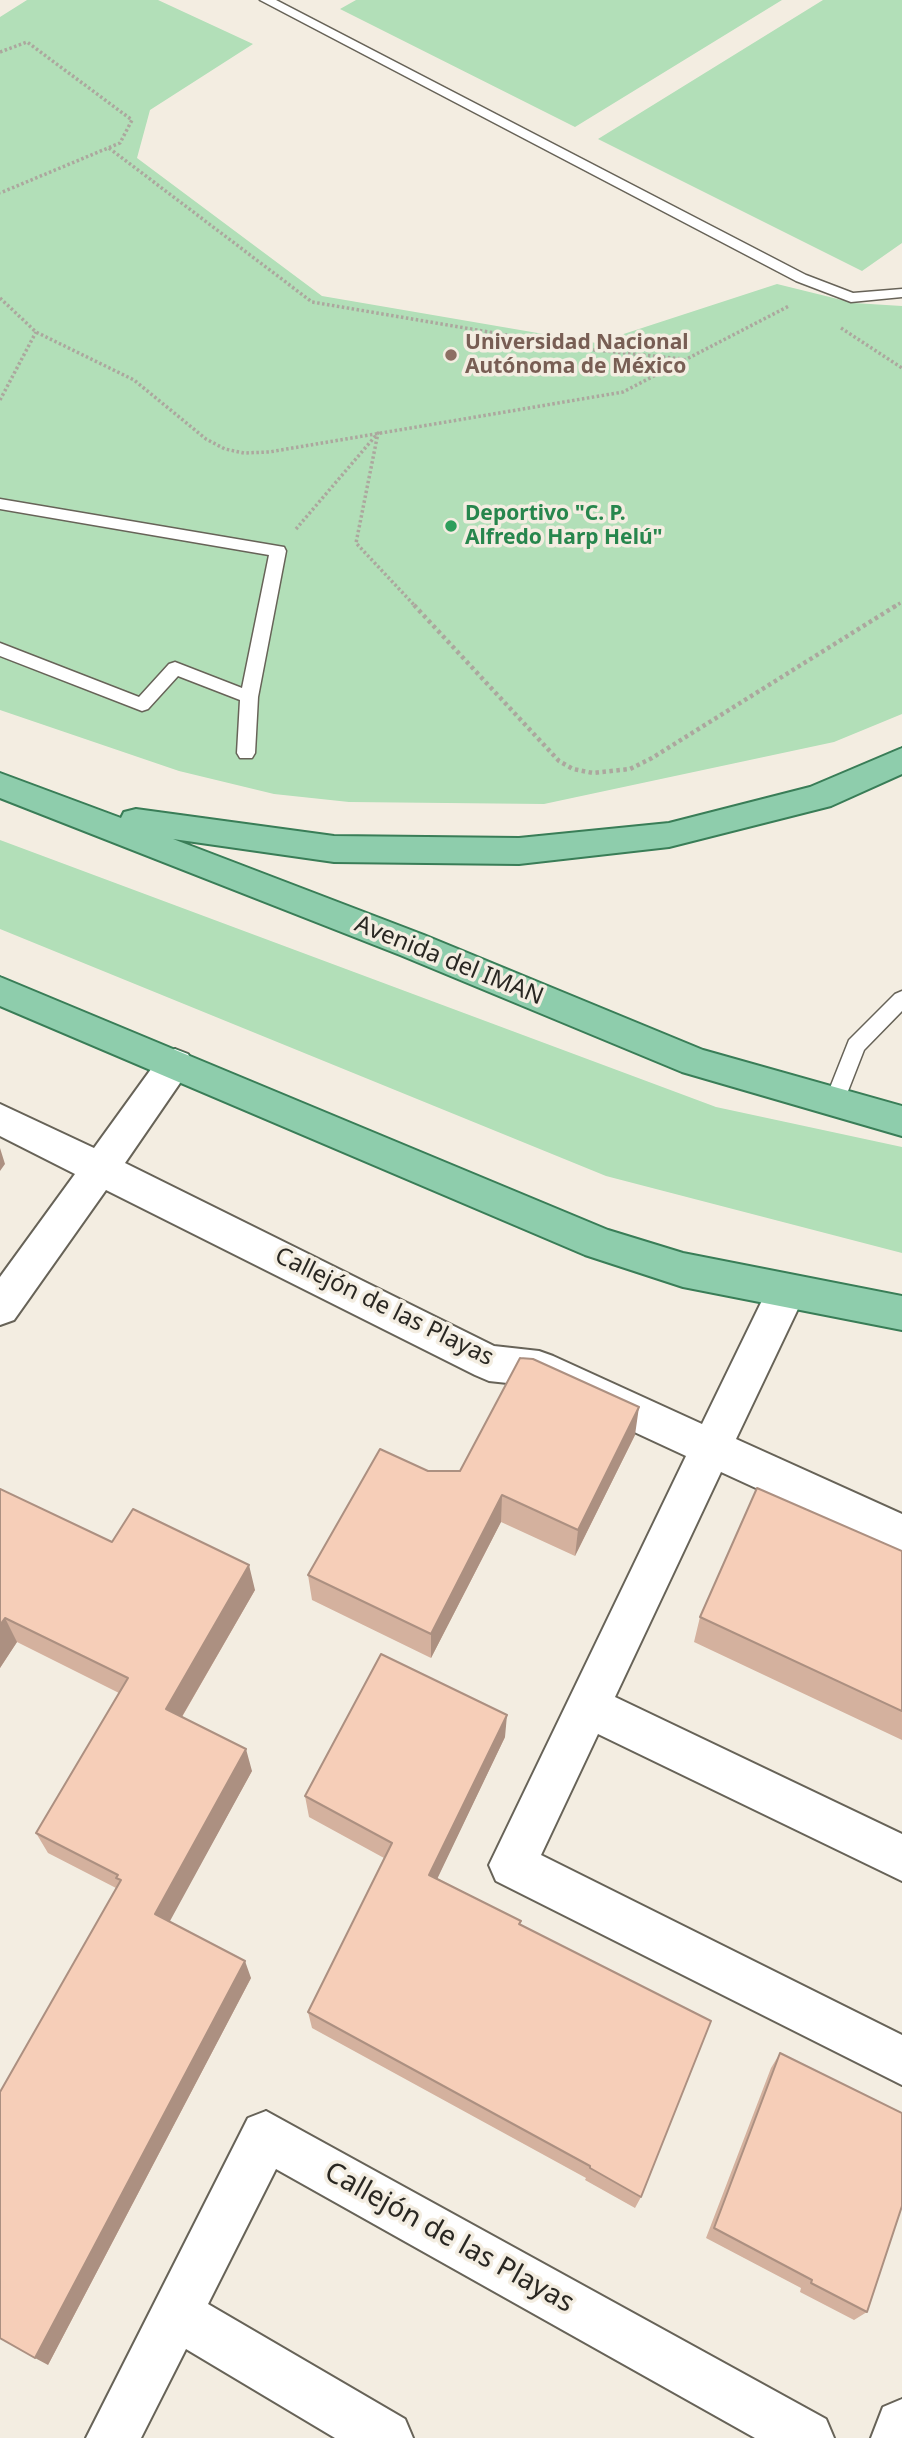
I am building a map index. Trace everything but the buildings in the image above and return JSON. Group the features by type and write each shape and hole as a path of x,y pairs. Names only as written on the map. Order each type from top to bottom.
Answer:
{"main road":[{"path":"70,811 334,849 519,851 669,835 819,797 902,760"},
{"name":"Avenida del IMAN","path":"0,785 399,940 695,1062 902,1121"},
{"path":"0,991 598,1243 683,1270 896,1314"}],"street":[{"path":"0,1308 175,1064"},
{"name":"Callejón de las Playas","path":"0,1119 101,1167 489,1363 539,1369 902,1535"},
{"path":"786,1292 512,1865 902,2061"},
{"path":"588,1707 902,1858"},
{"name":"Callejón de las Playas","path":"113,2438 266,2136 807,2438"},
{"path":"175,2314 386,2438"},
{"path":"898,2438 902,2426"}],"lane":[{"path":"266,0 801,278 851,298 902,293"},
{"path":"0,504 278,551 249,697 246,753"},
{"path":"0,649 142,705 175,668 249,697"},
{"path":"834,1103 856,1046 902,999"}],"path":[{"path":"0,52 27,42 132,120 120,143 0,193"},
{"path":"109,148 312,302 595,350 683,359"},
{"path":"0,298 36,332 134,380 184,424 225,449 244,453 269,452 623,392 799,301"},
{"path":"833,323 902,368"},
{"path":"0,400 36,332"},
{"path":"278,551 378,433"},
{"path":"378,433 356,543 559,761 573,768 593,773 614,772 630,769 652,758 902,602"}],"green space":[{"name":"Deportivo \"C. P. Alfredo Harp Helú\"","path":"27,0 158,0 253,44 150,110 137,158 322,296 596,343 777,284 854,303 902,306 902,714 834,742 544,804 349,802 274,794 179,771 0,710 0,17"},
{"path":"356,0 782,0 575,127 340,9"},
{"path":"823,0 902,0 902,243 862,271 598,139"},
{"path":"0,840 716,1107 902,1147 902,1253 606,1176 0,929"}],"place":[{"name":"Universidad Nacional Autónoma de México","path":"451,355"},
{"name":"Deportivo \"C. P. Alfredo Harp Helú\"","path":"451,526"}]}
